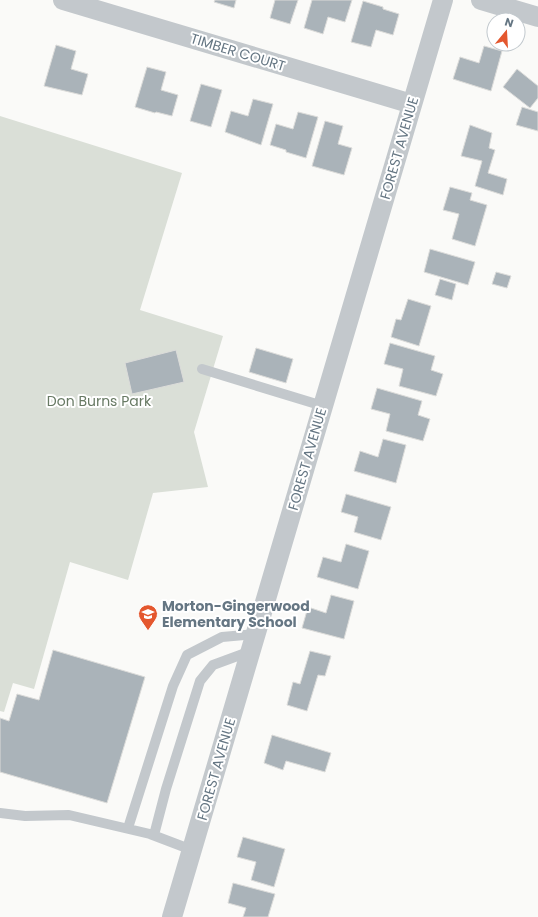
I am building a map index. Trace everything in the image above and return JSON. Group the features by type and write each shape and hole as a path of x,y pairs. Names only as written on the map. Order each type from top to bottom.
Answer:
{"street":[{"name":"TIMBER COURT","path":"63,0 412,104"},
{"name":"FOREST AVENUE","path":"172,917 442,0"},
{"path":"481,0 538,17"}],"lane":[{"path":"202,369 323,406"},
{"path":"128,828 173,686 188,655 222,637 253,642"},
{"path":"154,835 166,789 200,681 213,665 253,642"},
{"path":"0,813 25,816 69,815 154,835 192,850"}],"green space":[{"name":"Don Burns Park","path":"0,116 182,173 140,310 223,336 194,432 208,487 153,493 128,580 70,562 34,689 13,683 4,712 0,711"}],"building":[{"path":"215,0 236,0 234,8 214,2"},
{"path":"275,0 298,0 290,24 270,18"},
{"path":"312,0 352,0 345,22 328,17 323,34 304,28"},
{"path":"363,1 399,14 393,35 376,30 371,47 351,42"},
{"path":"56,45 76,51 71,69 88,74 82,95 44,86"},
{"path":"484,46 486,47 486,52 502,52 491,91 453,79 460,57 479,63"},
{"path":"147,67 166,72 161,90 178,95 172,116 135,107"},
{"path":"517,69 538,86 538,98 530,108 503,87"},
{"path":"201,84 222,90 211,127 190,121"},
{"path":"253,99 273,104 261,145 225,132 231,111 248,116"},
{"path":"522,107 538,112 538,131 516,125"},
{"path":"298,112 318,117 306,158 270,145 276,124 293,129"},
{"path":"325,121 343,126 338,144 352,148 344,175 312,166"},
{"path":"470,125 492,133 489,148 495,150 488,173 507,179 503,195 475,186 482,161 461,156"},
{"path":"450,187 472,193 470,200 487,205 475,246 452,239 459,214 443,210"},
{"path":"430,249 475,262 468,285 424,272"},
{"path":"496,272 511,276 507,288 492,284"},
{"path":"440,279 456,284 452,300 435,295"},
{"path":"408,299 431,306 419,346 391,337 396,319 401,320"},
{"path":"390,343 435,356 431,370 443,374 436,396 399,386 403,369 384,364"},
{"path":"256,348 293,359 286,383 249,372"},
{"path":"176,350 184,382 132,394 125,363"},
{"path":"377,388 422,401 418,415 430,419 423,441 386,431 390,414 371,409"},
{"path":"383,439 406,445 396,483 354,471 360,451 378,457"},
{"path":"346,494 391,507 381,540 354,532 358,517 341,512"},
{"path":"346,544 369,551 358,589 317,577 323,557 341,562"},
{"path":"331,595 354,601 344,639 302,628 308,607 326,613"},
{"path":"53,650 145,677 107,803 0,772 0,718 9,721 17,694 39,700"},
{"path":"310,651 331,656 325,676 318,675 307,711 287,705 293,682 300,684"},
{"path":"272,735 331,753 325,772 286,761 283,770 264,763"},
{"path":"243,837 285,849 274,887 251,880 256,862 237,857"},
{"path":"233,883 275,894 268,917 243,917 246,908 228,903"}],"place":[{"name":"Morton-Gingerwood Elementary School","path":"148,631"}]}
